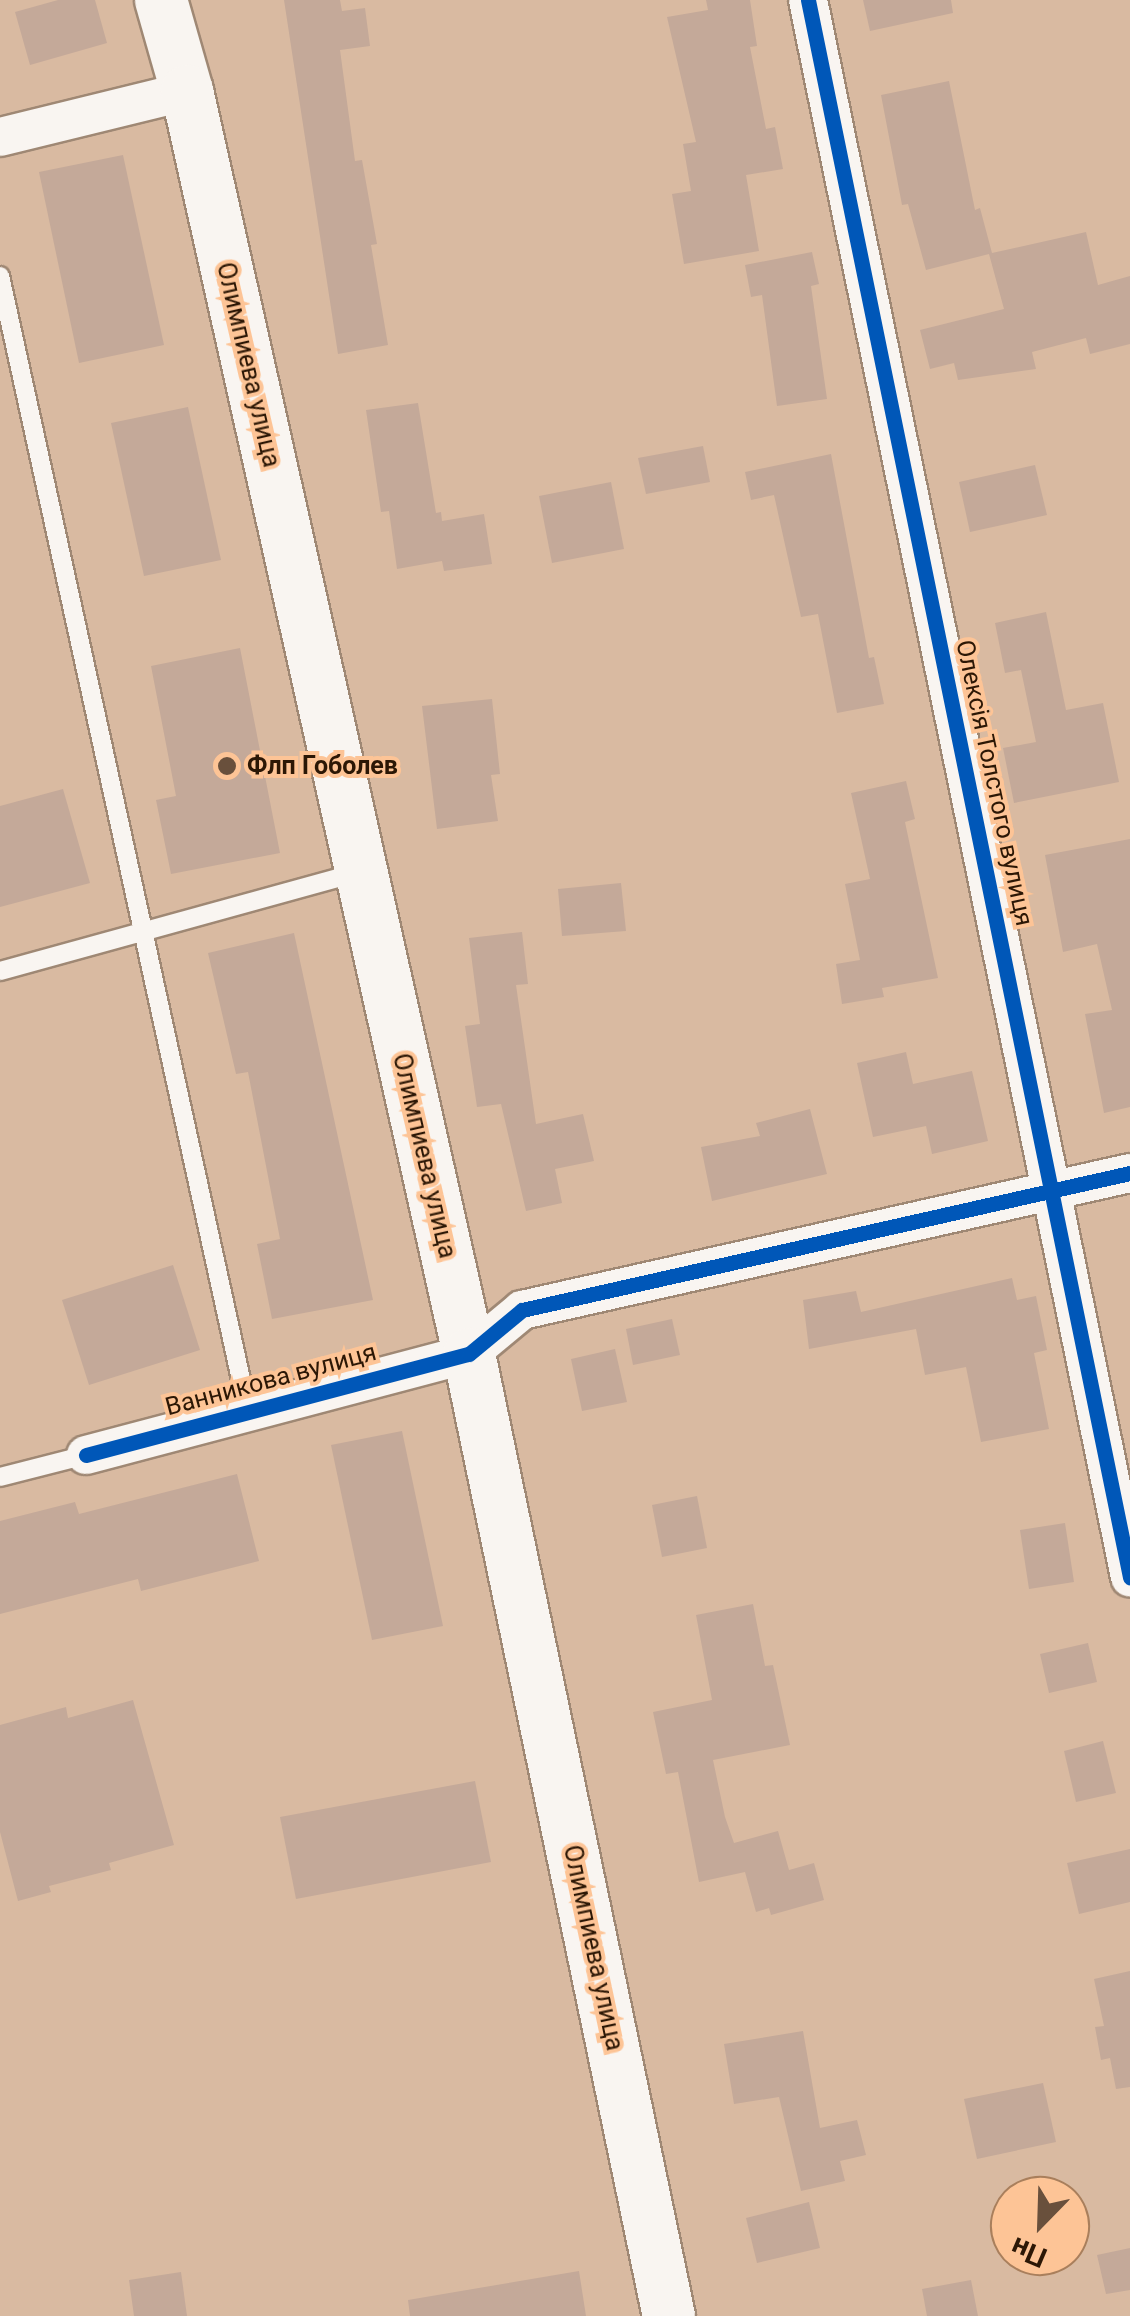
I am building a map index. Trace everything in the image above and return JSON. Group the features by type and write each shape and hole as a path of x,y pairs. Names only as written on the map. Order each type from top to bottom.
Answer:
{"main road":[{"name":"Олимпиева улица","path":"161,0 186,92 469,1354 670,2316"}],"street":[{"name":"Олексія Толстого вулиця","path":"808,0 1130,1577"},
{"path":"0,137 186,92"},
{"path":"469,1354 522,1310 1130,1173"},
{"name":"Ванникова вулиця","path":"86,1455 469,1354"}],"lane":[{"path":"0,276 140,932 248,1412"},
{"path":"0,971 361,872"},
{"path":"0,1477 86,1455"}],"building":[{"path":"58,0 95,0 107,43 30,65 15,12"},
{"path":"284,0 340,0 342,11 365,8 370,46 340,50 355,161 362,160 377,244 371,245 388,345 338,354"},
{"path":"706,0 750,0 757,46 750,47 766,129 775,127 783,169 746,175 759,251 684,264 672,194 691,191 683,144 696,142 667,17 708,10"},
{"path":"863,0 951,0 953,13 870,31"},
{"path":"949,81 975,210 980,208 992,253 1086,232 1098,285 1130,276 1130,344 1090,354 1086,338 1032,352 1036,369 958,380 954,363 930,369 920,330 1004,309 989,254 926,270 908,204 902,205 881,95"},
{"path":"123,155 164,345 79,363 39,172"},
{"path":"812,252 819,284 811,286 827,399 777,406 762,295 751,297 745,265"},
{"path":"418,403 436,513 441,512 442,521 484,514 492,564 444,571 442,561 397,569 389,511 381,512 366,410"},
{"path":"188,407 221,560 144,576 111,423"},
{"path":"703,446 710,482 646,494 638,458"},
{"path":"831,454 869,658 874,657 884,704 837,713 818,614 801,617 774,495 751,500 745,472"},
{"path":"1035,465 1047,515 970,532 959,482"},
{"path":"611,482 624,549 552,563 539,496"},
{"path":"1046,612 1066,710 1103,703 1119,782 1014,803 1003,748 1036,742 1021,670 1005,673 995,623"},
{"path":"240,648 280,853 171,874 156,800 176,796 151,666"},
{"path":"492,699 500,774 491,775 498,821 437,829 422,706"},
{"path":"906,781 915,819 905,822 938,978 882,988 884,997 842,1004 836,964 860,960 845,884 870,879 851,793"},
{"path":"63,789 90,883 0,907 0,806"},
{"path":"1130,839 1130,1107 1104,1113 1085,1014 1112,1010 1097,944 1063,952 1045,855"},
{"path":"621,883 626,931 562,936 558,889"},
{"path":"522,932 528,984 516,985 536,1124 583,1114 594,1161 555,1169 562,1203 526,1211 501,1104 477,1107 465,1026 480,1024 469,938"},
{"path":"294,933 373,1300 272,1319 257,1244 280,1239 248,1072 236,1074 208,953"},
{"path":"906,1052 913,1084 972,1071 988,1141 932,1154 926,1126 873,1137 857,1063"},
{"path":"810,1109 827,1174 712,1201 701,1147 760,1136 756,1123"},
{"path":"173,1265 200,1350 89,1385 62,1300"},
{"path":"1012,1278 1017,1300 1036,1296 1047,1350 1034,1353 1049,1429 981,1442 966,1367 925,1375 916,1329 809,1349 803,1300 856,1291 861,1312"},
{"path":"672,1319 680,1355 633,1365 626,1329"},
{"path":"615,1349 627,1402 582,1411 571,1359"},
{"path":"402,1431 443,1626 372,1640 331,1445"},
{"path":"237,1474 259,1561 141,1591 138,1579 0,1614 0,1521 75,1502 79,1514"},
{"path":"697,1496 707,1548 662,1557 652,1505"},
{"path":"1065,1523 1074,1582 1029,1589 1020,1530"},
{"path":"753,1604 765,1666 773,1665 790,1745 713,1760 725,1817 734,1843 778,1831 789,1870 814,1863 824,1900 771,1915 769,1908 756,1912 745,1872 699,1882 678,1772 666,1774 653,1712 712,1700 696,1615"},
{"path":"1088,1643 1097,1682 1049,1693 1040,1654"},
{"path":"133,1700 174,1845 109,1863 111,1870 49,1886 51,1892 18,1901 0,1832 0,1725 66,1707 68,1718"},
{"path":"1103,1741 1116,1793 1076,1802 1064,1751"},
{"path":"475,1781 491,1862 296,1899 280,1817"},
{"path":"1130,1849 1130,1902 1079,1914 1067,1863"},
{"path":"1130,1971 1130,2087 1116,2089 1110,2058 1101,2060 1095,2027 1104,2026 1094,1979"},
{"path":"803,2031 820,2128 857,2120 866,2155 840,2161 845,2181 801,2191 779,2097 734,2104 724,2044"},
{"path":"1043,2083 1056,2142 977,2159 964,2099"},
{"path":"809,2202 820,2248 757,2263 746,2218"},
{"path":"1130,2248 1130,2290 1106,2294 1097,2255"},
{"path":"579,2271 586,2316 410,2316 408,2300"},
{"path":"181,2272 187,2316 134,2316 129,2280"},
{"path":"971,2280 978,2316 927,2316 922,2289"}],"cycle path":[{"path":"808,0 1130,1577"},
{"path":"86,1455 469,1354 522,1310 1130,1173"}],"place":[{"name":"Флп Гоболев","path":"227,766"}]}
